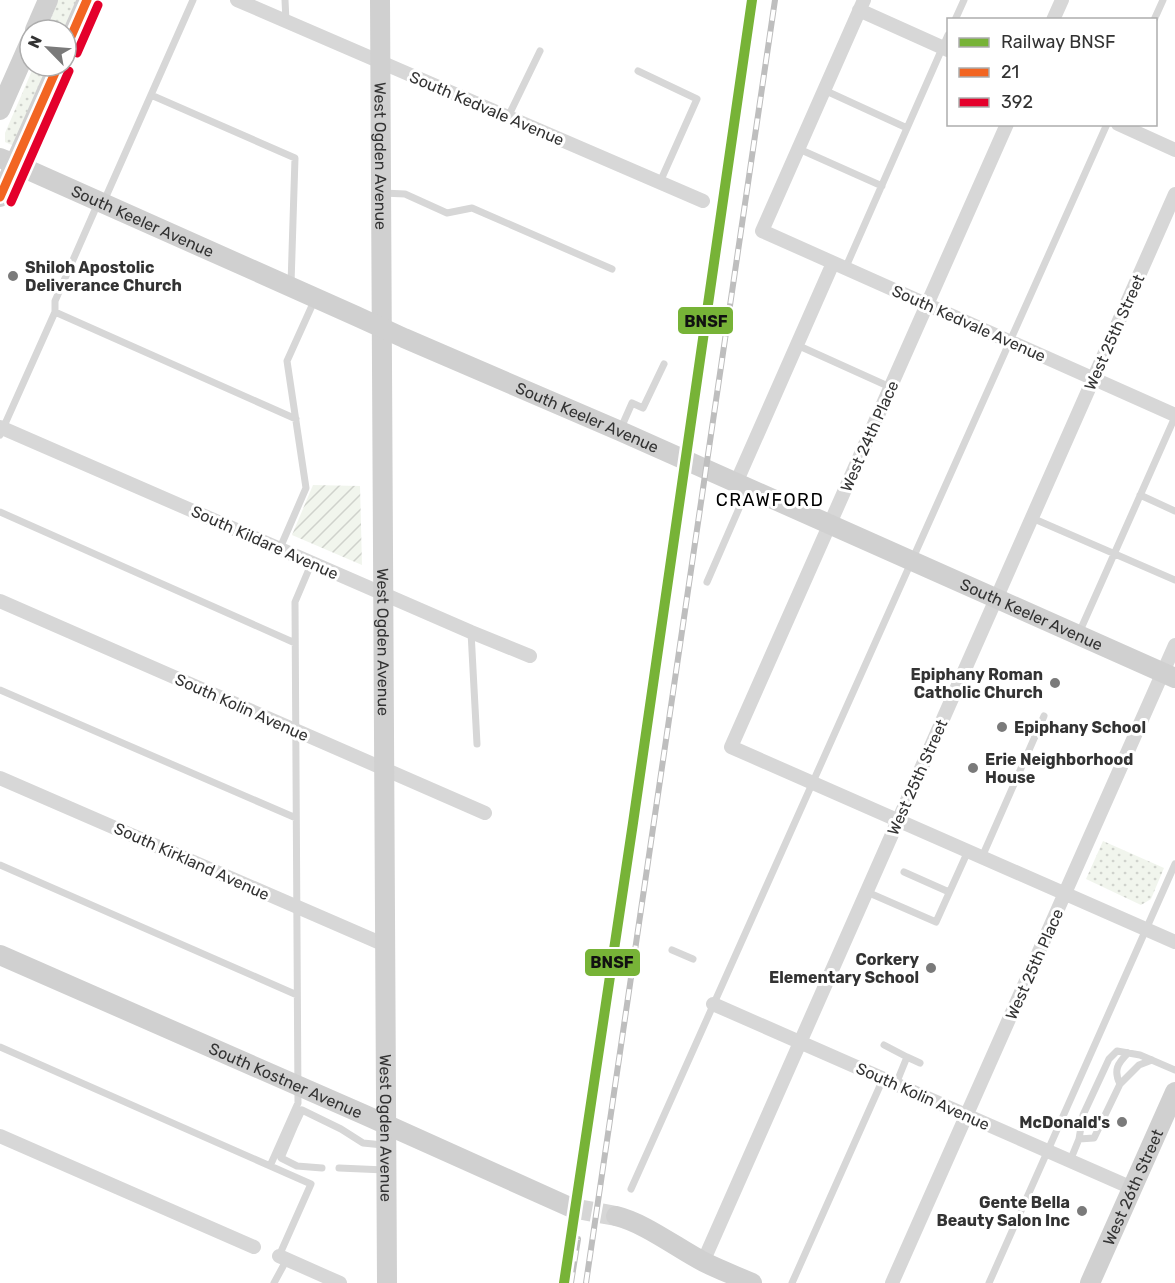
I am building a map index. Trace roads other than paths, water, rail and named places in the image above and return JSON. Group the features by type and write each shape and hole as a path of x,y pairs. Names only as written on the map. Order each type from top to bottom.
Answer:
{"street":[{"path":"40,18 48,0"},
{"path":"78,21 87,0"},
{"name":"South Kedvale Avenue","path":"237,0 703,201"},
{"name":"West Ogden Avenue","path":"380,0 387,1283"},
{"path":"1054,18 1062,0"},
{"path":"798,149 862,5 947,44"},
{"path":"0,110 18,69"},
{"path":"0,197 7,161 52,78"},
{"name":"West 24th Place","path":"813,783 731,747 1006,126"},
{"path":"1122,126 1175,150"},
{"name":"South Kedvale Avenue","path":"798,149 762,231 1175,416"},
{"name":"South Keeler Avenue","path":"7,161 381,328 620,430 1169,676"},
{"name":"West 25th Street","path":"703,1262 1175,194"},
{"path":"742,485 797,345 839,266"},
{"name":"South Kildare Avenue","path":"1,430 530,656"},
{"name":"South Kolin Avenue","path":"0,601 485,813"},
{"name":"West 25th Place","path":"892,1283 1065,894 1169,676 1175,645"},
{"name":"South Kirkland Avenue","path":"0,778 385,945"},
{"path":"813,783 1175,942"},
{"name":"South Kostner Avenue","path":"0,955 572,1208"},
{"name":"South Kolin Avenue","path":"714,1004 1132,1188"},
{"name":"West 26th Street","path":"1090,1283 1175,1092"},
{"path":"0,1136 254,1247"},
{"path":"616,1216 679,1246 703,1262 752,1283"},
{"path":"283,1257 340,1283"}],"lane":[{"path":"1,430 55,312 55,301 193,0"},
{"path":"285,0 286,21"},
{"path":"956,18 964,0"},
{"path":"1155,18 1163,0"},
{"path":"839,266 882,186 947,44"},
{"path":"508,117 540,51"},
{"path":"638,71 697,99 660,183"},
{"path":"824,90 908,128"},
{"path":"151,95 295,158 291,287"},
{"path":"631,1189 1106,126"},
{"path":"798,149 882,186"},
{"path":"381,193 405,194 447,213 472,208 612,269"},
{"path":"280,548 306,488 287,362 316,298"},
{"path":"55,312 296,419"},
{"path":"797,345 890,388"},
{"path":"620,430 632,403 643,408 664,364"},
{"path":"1078,635 1175,416"},
{"path":"707,582 742,485"},
{"path":"1140,495 1175,510"},
{"path":"0,512 295,642"},
{"path":"1032,518 1175,580"},
{"path":"270,1166 297,1105 295,602 312,562"},
{"path":"471,632 477,744"},
{"path":"0,690 296,818"},
{"path":"982,857 1044,716"},
{"path":"867,892 936,922 968,851"},
{"path":"989,1283 1175,864"},
{"path":"0,865 297,995"},
{"path":"904,872 950,892"},
{"path":"672,950 693,959"},
{"path":"884,1045 920,1063"},
{"path":"0,1047 311,1184 274,1283"},
{"path":"1070,1161 1079,1139 1083,1115 1109,1059 1117,1051 1140,1054 1175,1070"},
{"path":"1120,1084 1116,1076 1117,1069 1128,1053"},
{"path":"792,1283 889,1081 907,1057"},
{"path":"1079,1139 1094,1138 1120,1084 1138,1065 1152,1060"},
{"path":"322,1168 297,1166 281,1158 302,1110 341,1129 363,1143 386,1146"},
{"path":"339,1168 386,1170"}],"tunnel":[{"path":"572,1208 616,1216"}],"railway":[{"path":"586,1283 775,0"},
{"path":"571,1283 578,1239"}],"rail line":[{"name":"BNSF","path":"564,1283 752,0"}],"place":[{"name":"Shiloh Apostolic Deliverance Church","path":"13,276"},
{"name":"Epiphany Roman Catholic Church","path":"1055,683"},
{"name":"Epiphany School","path":"1002,727"},
{"name":"Erie Neighborhood House","path":"973,768"},
{"name":"Corkery Elementary School","path":"931,968"},
{"name":"McDonald's","path":"1122,1122"},
{"name":"Gente Bella Beauty Salon Inc","path":"1082,1211"}],"district":[{"name":"CRAWFORD","path":"770,500"}]}
